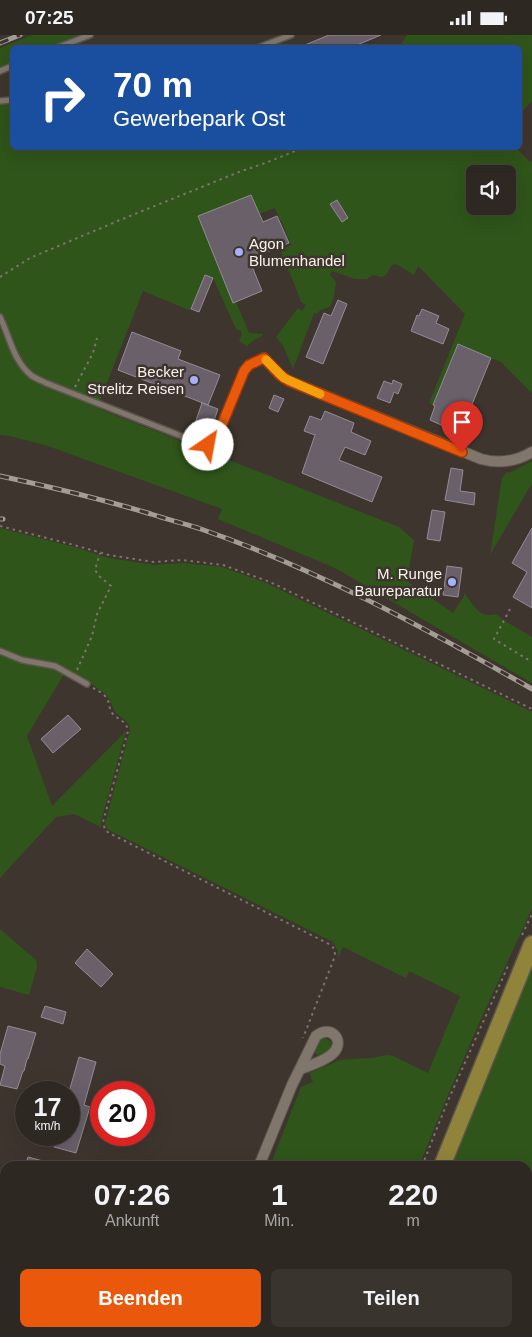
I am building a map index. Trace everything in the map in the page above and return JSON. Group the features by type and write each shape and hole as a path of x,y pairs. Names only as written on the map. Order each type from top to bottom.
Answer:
{"main road":[{"path":"444,1161 527,940"}],"street":[{"path":"264,358 280,375 289,381 480,459 497,463 507,462 532,452"},
{"path":"261,1161 292,1085 301,1069"}],"lane":[{"path":"64,45 90,35"},
{"path":"265,45 291,35"},
{"path":"0,317 22,365 32,375 72,394 204,445 208,445 216,439 244,371 249,365 264,358"},
{"path":"0,651 22,660 55,666 87,684"}],"path":[{"path":"0,277 30,258 120,220 298,150"},
{"path":"72,394 93,353 98,338"},
{"path":"0,525 110,555 154,562 182,560 213,563 232,568 270,582 532,709"},
{"path":"74,676 92,636 97,614 111,586 99,576 95,569 100,553"},
{"path":"510,609 494,639 532,662"},
{"path":"87,684 104,696 113,713 125,723 128,731 103,822 105,830 117,838 334,948 335,957 301,1043"},
{"path":"527,940 532,914"},
{"path":"424,1161 451,1094 510,962"}],"green space":[{"path":"32,35 83,35 57,45 10,45 10,64 0,69 0,48"},
{"path":"407,35 532,35 532,101 522,112 522,45 400,45"},
{"path":"10,102 10,150 518,150 530,162 532,160 532,393 501,362 458,344 433,405 429,403 465,314 418,266 414,275 396,264 392,265 386,275 382,277 373,275 367,279 355,279 332,271 330,275 336,282 330,307 316,314 314,313 293,369 283,346 276,337 298,308 302,311 306,305 301,302 280,250 291,245 275,208 259,214 251,195 198,216 233,303 236,302 249,333 263,334 262,336 247,346 239,341 242,335 241,331 236,329 213,278 205,275 189,310 143,291 97,408 399,527 414,540 407,581 453,613 464,593 481,612 490,615 496,614 532,637 532,683 335,568 218,519 222,509 48,446 0,435 0,103"},
{"path":"532,461 532,485 490,555 502,478 507,472 509,473"},
{"path":"0,528 109,558 154,565 184,563 222,567 266,583 532,712 532,909 480,1021 421,1161 272,1161 301,1087 313,1082 309,1073 340,1060 387,1055 428,1073 460,996 409,971 406,978 343,947 338,958 338,951 333,942 107,829 105,823 130,730 129,725 115,712 106,695 88,681 67,669 27,736 52,806 126,731 101,827 74,814 56,817 0,878"},
{"path":"0,929 36,960 37,967 29,995 0,987"},
{"path":"532,959 532,1161 451,1161"},
{"path":"322,1038 330,1041 332,1046 328,1052 318,1055 315,1053 315,1046"}],"building":[{"path":"329,35 381,35 357,45 305,45"},
{"name":"Agon Blumenhandel","path":"251,195 263,222 277,216 289,243 249,259 262,291 233,303 198,216"},
{"path":"337,200 348,218 342,222 330,204"},
{"path":"205,275 213,278 199,312 191,309"},
{"path":"338,300 347,304 323,364 306,357 324,313 331,316"},
{"path":"422,309 439,316 436,323 449,329 443,344 411,331 417,315 419,316"},
{"path":"132,332 181,351 178,359 220,375 208,405 118,370"},
{"path":"458,344 491,358 466,419 454,414 448,428 430,420 435,406 433,405"},
{"path":"393,380 402,384 398,394 394,392 390,403 377,398 384,381 392,384"},
{"path":"274,395 284,399 278,412 269,408"},
{"path":"202,403 218,409 210,432 194,426"},
{"path":"325,411 354,423 351,432 371,441 365,455 345,447 339,460 382,477 372,502 302,473 315,435 304,431 310,416 321,420"},
{"path":"451,468 463,470 460,491 475,493 474,505 445,500"},
{"path":"432,510 445,512 440,541 427,539"},
{"path":"532,528 532,608 513,597 527,572 512,563"},
{"name":"M. Runge Baureparatur","path":"447,566 462,568 458,597 443,595"},
{"path":"68,715 81,729 53,753 41,739"},
{"path":"87,949 113,974 101,987 75,963"},
{"path":"45,1006 66,1012 63,1024 41,1017"},
{"path":"8,1026 36,1033 20,1081 15,1081 15,1089 0,1085 5,1066 0,1064 0,1054"},
{"path":"79,1057 96,1062 84,1105 90,1107 80,1140 80,1081 72,1081"},
{"path":"54,1146 78,1146 76,1153"},
{"path":"28,1157 43,1161 27,1161"}],"railway":[{"path":"0,43 20,35"},
{"path":"0,476 76,493 198,528 242,544 327,580 410,622 532,689"}],"slow traffic":[{"path":"266,360 284,378 320,394"}],"place":[{"name":"Agon Blumenhandel","path":"239,252"},
{"name":"Becker Strelitz Reisen","path":"194,380"},
{"name":"M. Runge Baureparatur","path":"452,582"}],"route":[{"path":"208,445 216,439 244,371 249,365 264,358 280,375 289,381 462,452"}]}
